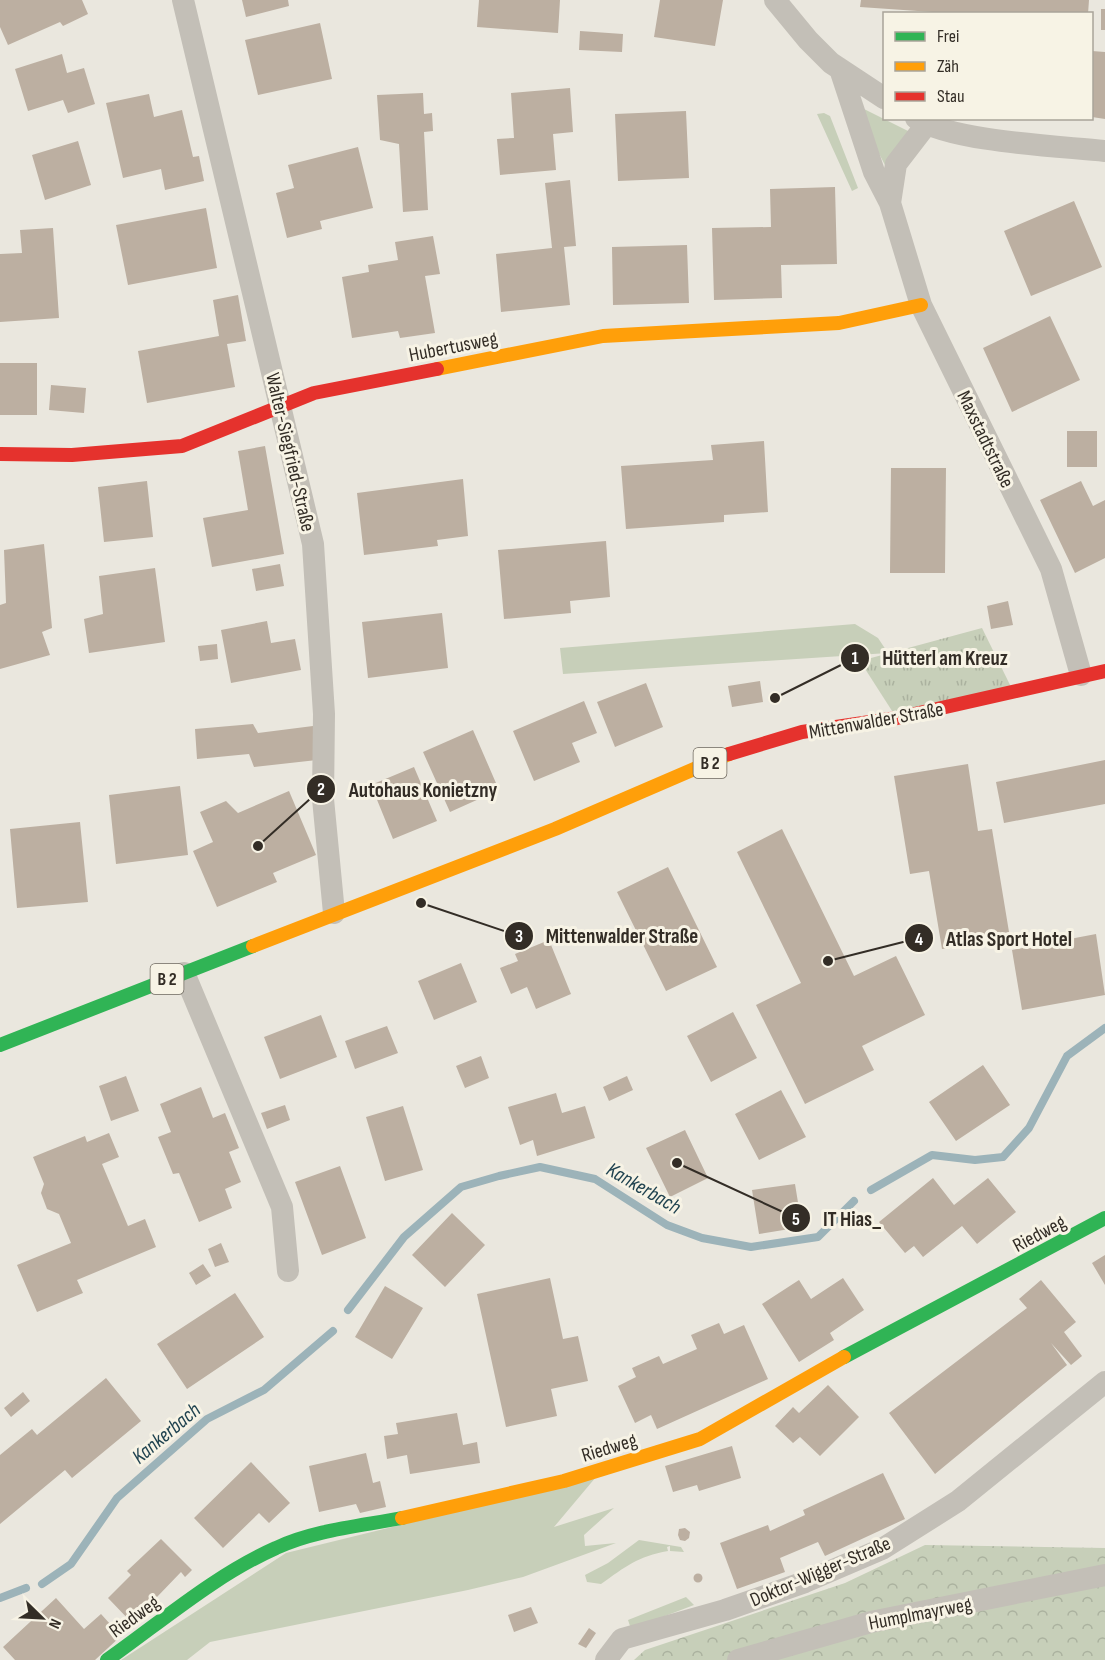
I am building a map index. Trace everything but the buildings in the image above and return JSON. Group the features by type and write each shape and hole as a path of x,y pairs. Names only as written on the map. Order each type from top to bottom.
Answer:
{"street":[{"name":"Walter-Siegfried-Straße","path":"183,0 313,544 324,714 323,799 334,913"},
{"path":"775,0 808,40 840,69 883,97"},
{"name":"Maxstadtstraße","path":"840,69 874,172 890,203 921,305 1051,569 1081,675"},
{"path":"921,122 972,136 1105,151"},
{"name":"Maxstadtstraße","path":"890,203 896,164 921,122"},
{"name":"Hubertusweg","path":"0,454 72,455 182,446 314,393 603,336 839,323 921,305"},
{"name":"Mittenwalder Straße","path":"0,1046 334,913 555,829 728,755 802,732 897,718 1105,671"},
{"path":"184,973 282,1207 288,1271"},
{"name":"Riedweg","path":"107,1660 219,1580 277,1546 327,1533 462,1506 564,1481 700,1438 745,1415 791,1386 880,1337 966,1294 1105,1218"},
{"name":"Doktor-Wigger-Straße","path":"606,1660 622,1639 725,1610 805,1582 882,1549 958,1501 1105,1382"},
{"name":"Humplmayrweg","path":"738,1660 870,1622 1105,1575"}],"green space":[{"path":"862,108 910,132 886,167 859,115"},
{"path":"824,113 830,116 858,188 852,191 817,114"},
{"path":"855,624 878,638 888,653 563,674 560,648"},
{"path":"982,628 1013,691 894,714 860,661"},
{"path":"596,1477 554,1527 614,1508 584,1535 585,1546 616,1543 523,1577 210,1642 187,1660 121,1660 286,1553"},
{"path":"639,1540 681,1547 684,1552 670,1551 670,1546 667,1547 668,1551 640,1559 601,1584 587,1582 585,1575 608,1563"},
{"path":"925,1545 1105,1548 1105,1660 634,1660 645,1650 845,1583"},
{"path":"686,1597 694,1605 631,1629 628,1620"}],"waterway":[{"name":"Kankerbach","path":"871,1190 932,1155 975,1160 1003,1157 1029,1128 1067,1056 1105,1028"},
{"name":"Kankerbach","path":"348,1310 404,1237 461,1187 540,1167 595,1179 667,1225 702,1238 751,1247 818,1237 854,1201"},
{"name":"Kankerbach","path":"42,1584 71,1564 117,1498 207,1419 264,1390 333,1331"},
{"name":"Kankerbach","path":"0,1598 26,1588"}],"traffic: fast":[{"path":"0,1045 253,946"},
{"path":"844,1357 1105,1218"},
{"path":"107,1660 210,1585 253,1559 306,1537 402,1518"}],"traffic: slow":[{"path":"437,369 603,336 839,323 921,305"},
{"path":"253,946 555,829 729,754"},
{"path":"402,1518 564,1481 700,1439 844,1357"}],"traffic: jam":[{"path":"0,454 72,455 182,446 314,393 437,369"},
{"path":"729,754 802,732 897,718 1105,671"}],"place":[{"name":"Hütterl am Kreuz","path":"775,698"},
{"name":"Autohaus Konietzny","path":"258,846"},
{"name":"Mittenwalder Straße","path":"421,903"},
{"name":"Atlas Sport Hotel","path":"828,961"},
{"name":"IT Hias_","path":"677,1163"}]}
